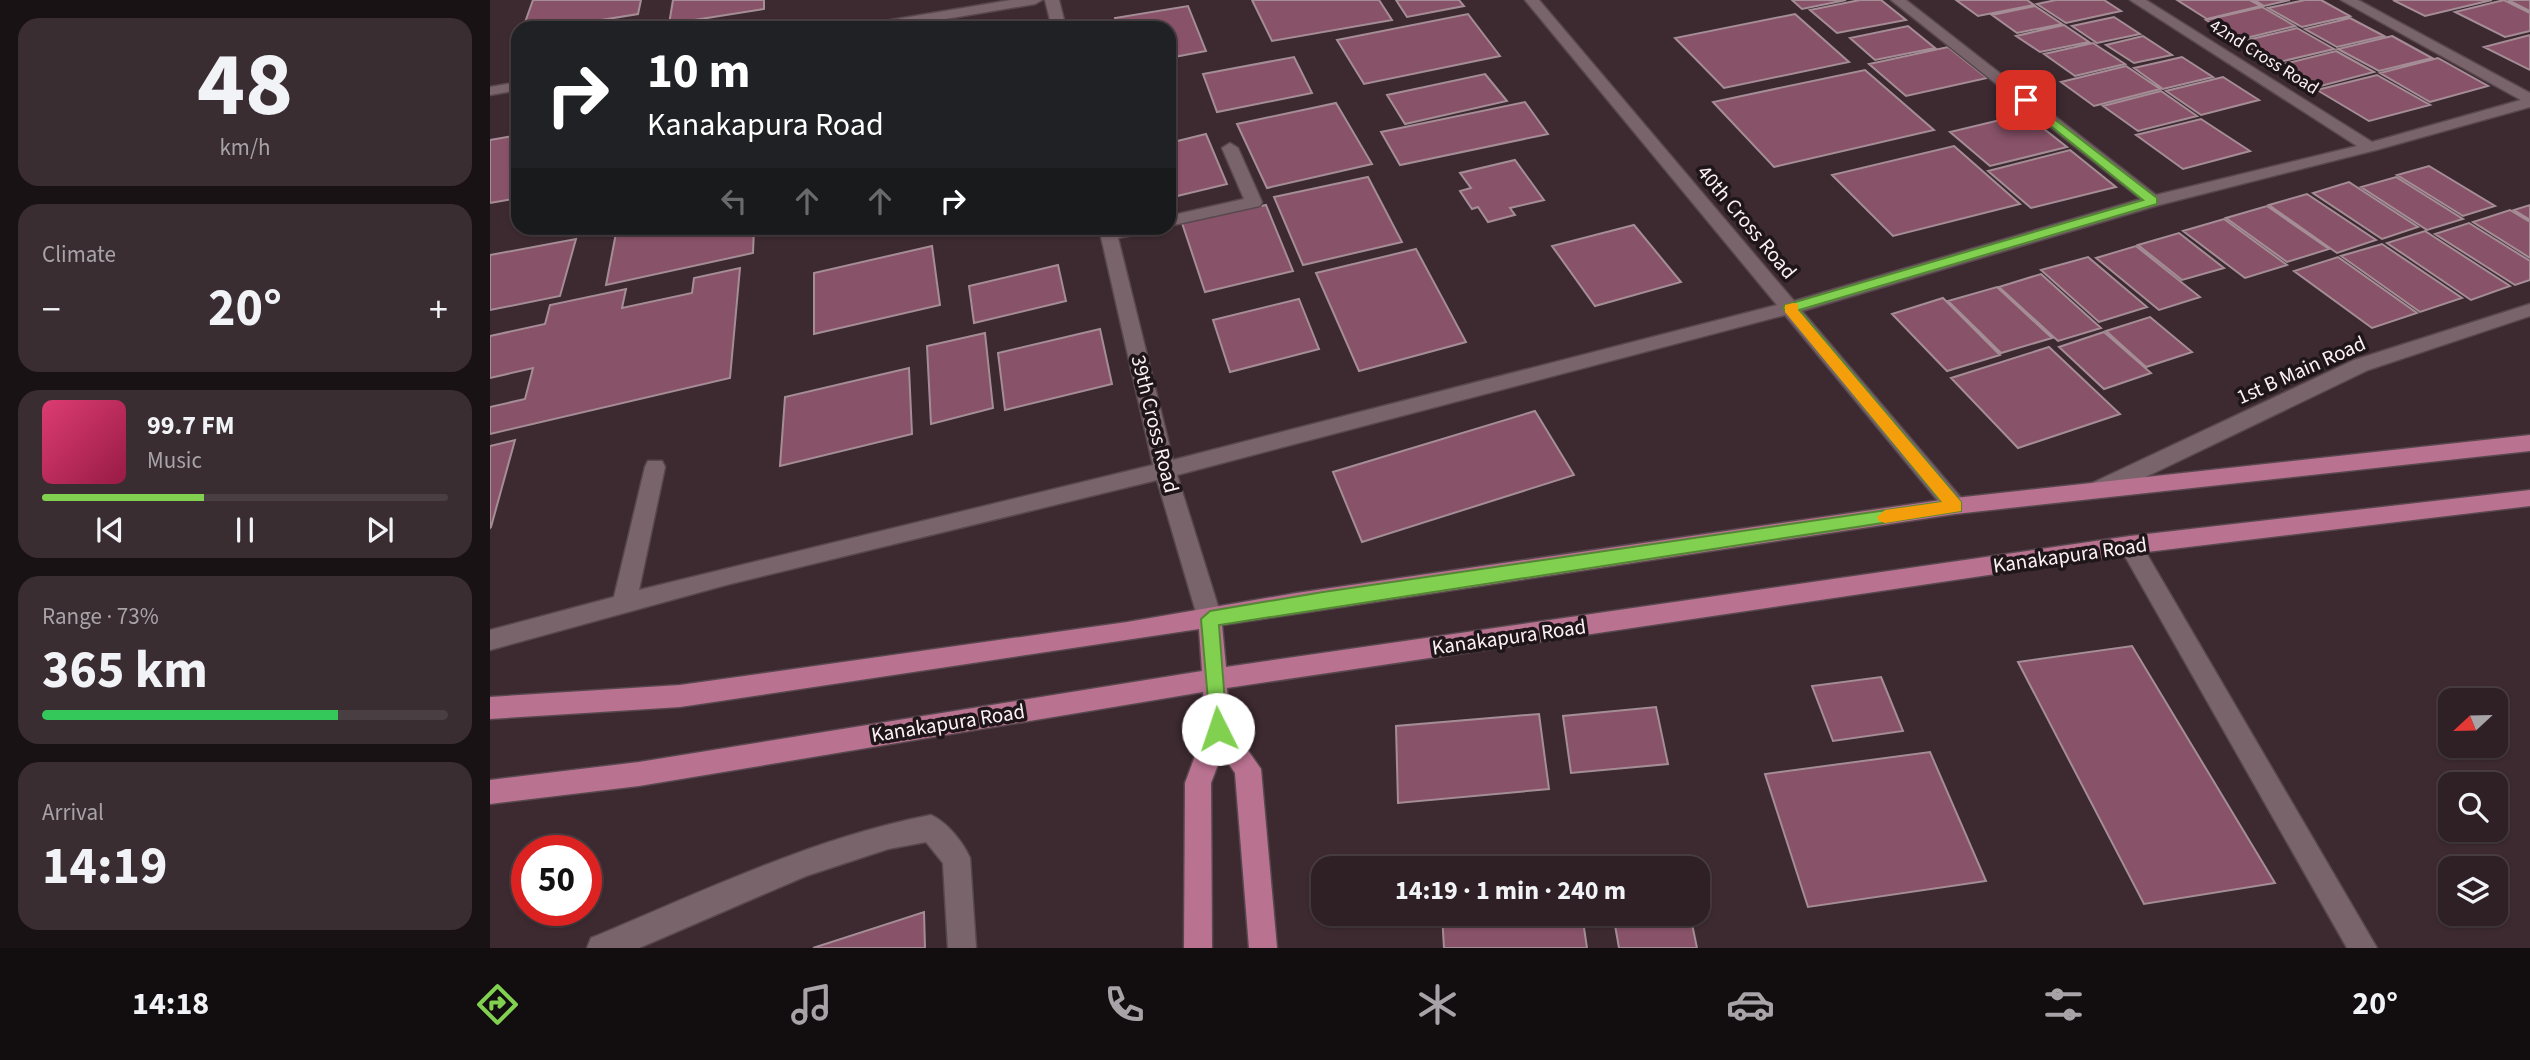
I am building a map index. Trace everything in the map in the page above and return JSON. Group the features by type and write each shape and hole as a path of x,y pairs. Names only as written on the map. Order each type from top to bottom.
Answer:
{"main road":[{"path":"490,708 680,696 1955,506 2530,443"},
{"name":"Kanakapura Road","path":"490,792 639,774 1215,679 2130,545 2530,498"},
{"path":"1198,948 1198,783 1218,729 1210,619"},
{"path":"1218,729 1248,769 1263,948"}],"street":[{"path":"909,21 1035,0"},
{"path":"1052,0 1057,21"},
{"name":"40th Cross Road","path":"1531,0 1955,506"},
{"path":"1898,0 2153,201"},
{"name":"42nd Cross Road","path":"2137,0 2371,147"},
{"path":"2348,0 2530,100"},
{"path":"490,91 511,87"},
{"path":"490,639 726,576 1165,470 1790,308 2153,201 2371,147 2530,100"},
{"path":"1176,219 1254,202 1230,148"},
{"name":"39th Cross Road","path":"1109,235 1165,470 1210,619"},
{"name":"1st B Main Road","path":"2098,490 2361,365 2530,310"},
{"path":"624,604 655,467"},
{"path":"2130,545 2363,948"},
{"path":"601,948 636,936 752,883 890,834 931,828 956,858 962,948"}],"building":[{"path":"533,0 641,0 638,14 595,21 526,21"},
{"path":"673,0 764,0 764,9 688,21 670,21"},
{"path":"1252,0 1379,0 1392,20 1272,41"},
{"path":"1396,0 1459,0 1464,6 1407,17"},
{"path":"1792,0 1846,0 1802,9"},
{"path":"1860,0 1881,0 1906,20 1837,33 1810,10"},
{"path":"1956,0 2027,0 2034,5 1978,16"},
{"path":"2056,0 2104,0 2121,11 2066,23 2037,4"},
{"path":"2177,0 2250,0 2261,6 2207,19"},
{"path":"2254,0 2290,0 2264,6"},
{"path":"2305,0 2321,0 2350,16 2302,27 2268,8"},
{"path":"2393,0 2492,0 2425,16"},
{"path":"2504,0 2530,13 2530,31 2505,37 2455,12"},
{"path":"2508,0 2530,0 2530,11"},
{"path":"1188,6 1206,51 1176,57 1176,21 1116,21 1115,18"},
{"path":"2035,6 2062,24 2017,33 1992,15"},
{"path":"2262,7 2295,26 2238,40 2206,20"},
{"path":"1468,14 1500,56 1364,84 1337,40"},
{"path":"1795,14 1849,62 1724,88 1675,38"},
{"path":"2114,17 2140,34 2097,43 2072,26"},
{"path":"2350,18 2384,36 2337,47 2305,29"},
{"path":"2064,25 2089,42 2040,52 2016,36"},
{"path":"1908,26 1935,48 1875,60 1850,38"},
{"path":"2297,28 2334,49 2275,63 2239,42"},
{"path":"2530,35 2530,70 2484,47"},
{"path":"2143,36 2172,55 2134,63 2106,45"},
{"path":"2392,36 2432,58 2379,71 2338,49"},
{"path":"2093,43 2125,64 2075,76 2044,54"},
{"path":"1948,47 1987,78 1906,96 1869,64"},
{"path":"2336,51 2374,72 2317,87 2280,65"},
{"path":"1294,57 1312,93 1217,112 1203,74"},
{"path":"2182,57 2213,77 2163,89 2134,68"},
{"path":"2438,58 2488,86 2430,102 2380,73"},
{"path":"2126,66 2160,89 2094,106 2061,82"},
{"path":"1865,70 1934,130 1774,167 1713,102"},
{"path":"1485,74 1507,101 1405,124 1387,95"},
{"path":"2377,75 2430,105 2369,121 2317,90"},
{"path":"2223,77 2259,100 2201,115 2166,91"},
{"path":"2161,91 2197,116 2138,131 2103,106"},
{"path":"1525,102 1548,134 1400,165 1381,132"},
{"path":"1336,103 1372,164 1267,188 1237,124"},
{"path":"2025,114 2067,147 1990,166 1950,132"},
{"path":"2201,119 2250,151 2183,169 2136,135"},
{"path":"1206,134 1227,184 1176,196 1176,141"},
{"path":"511,136 511,199 490,203 490,140"},
{"path":"1954,146 2020,204 1893,236 1832,175"},
{"path":"2070,150 2116,187 2031,208 1988,171"},
{"path":"1515,160 1544,200 1510,208 1515,215 1488,222 1478,207 1472,209 1460,191 1471,188 1460,173"},
{"path":"2429,166 2495,206 2463,216 2397,175"},
{"path":"1368,177 1402,242 1303,265 1274,197"},
{"path":"2396,177 2463,219 2427,230 2361,187"},
{"path":"2349,182 2418,227 2382,239 2313,193"},
{"path":"2307,194 2376,240 2337,253 2269,205"},
{"path":"1266,205 1293,271 1205,292 1182,223"},
{"path":"2530,205 2530,220 2514,210"},
{"path":"2267,206 2329,249 2287,262 2226,218"},
{"path":"2510,210 2530,222 2530,258 2473,222"},
{"path":"2224,219 2287,265 2245,278 2183,231"},
{"path":"2469,223 2530,261 2530,280 2515,285 2435,234"},
{"path":"1634,225 1681,282 1595,306 1552,246"},
{"path":"2425,231 2510,286 2471,300 2387,243"},
{"path":"2179,233 2224,268 2182,280 2138,245"},
{"path":"616,235 754,235 753,253 606,285"},
{"path":"576,239 560,296 490,310 490,255"},
{"path":"2382,244 2462,298 2420,312 2341,256"},
{"path":"932,246 940,305 814,334 814,273"},
{"path":"2136,246 2200,297 2159,310 2096,258"},
{"path":"1416,249 1466,342 1359,371 1316,273"},
{"path":"2088,257 2147,307 2099,322 2041,270"},
{"path":"2338,257 2417,313 2372,328 2294,271"},
{"path":"1058,265 1066,301 974,323 969,286"},
{"path":"740,268 730,378 490,434 490,407 525,399 533,368 490,378 490,336 545,324 550,305 626,289 622,308 692,293 694,278"},
{"path":"2041,274 2101,328 2058,341 1999,287"},
{"path":"1997,287 2052,338 2001,353 1948,301"},
{"path":"1943,298 2000,355 1947,371 1892,314"},
{"path":"1299,299 1319,349 1230,372 1213,320"},
{"path":"2150,317 2192,352 2146,367 2106,331"},
{"path":"1100,329 1112,384 1005,410 998,353"},
{"path":"2104,332 2151,373 2104,389 2059,347"},
{"path":"985,333 993,408 931,424 927,346"},
{"path":"2049,347 2120,414 2018,448 1951,378"},
{"path":"909,368 912,434 780,466 785,397"},
{"path":"1535,411 1574,475 1362,542 1333,472"},
{"path":"515,440 491,527 490,528 490,446"},
{"path":"2132,646 2275,883 2144,904 2018,662"},
{"path":"1881,677 1903,731 1833,741 1812,686"},
{"path":"1656,707 1668,764 1571,773 1563,716"},
{"path":"1539,714 1549,789 1398,803 1396,726"},
{"path":"1930,752 1986,881 1808,907 1765,774"},
{"path":"924,912 925,948 813,948"},
{"path":"1443,926 1584,926 1587,948 1444,948"},
{"path":"1615,926 1692,926 1697,948 1619,948"}],"slow traffic":[{"path":"1793,307 1790,308 1955,506 1885,517"}],"route":[{"path":"1218,729 1210,619 1296,603 1955,506 1790,308 2153,201 2026,100"}]}
